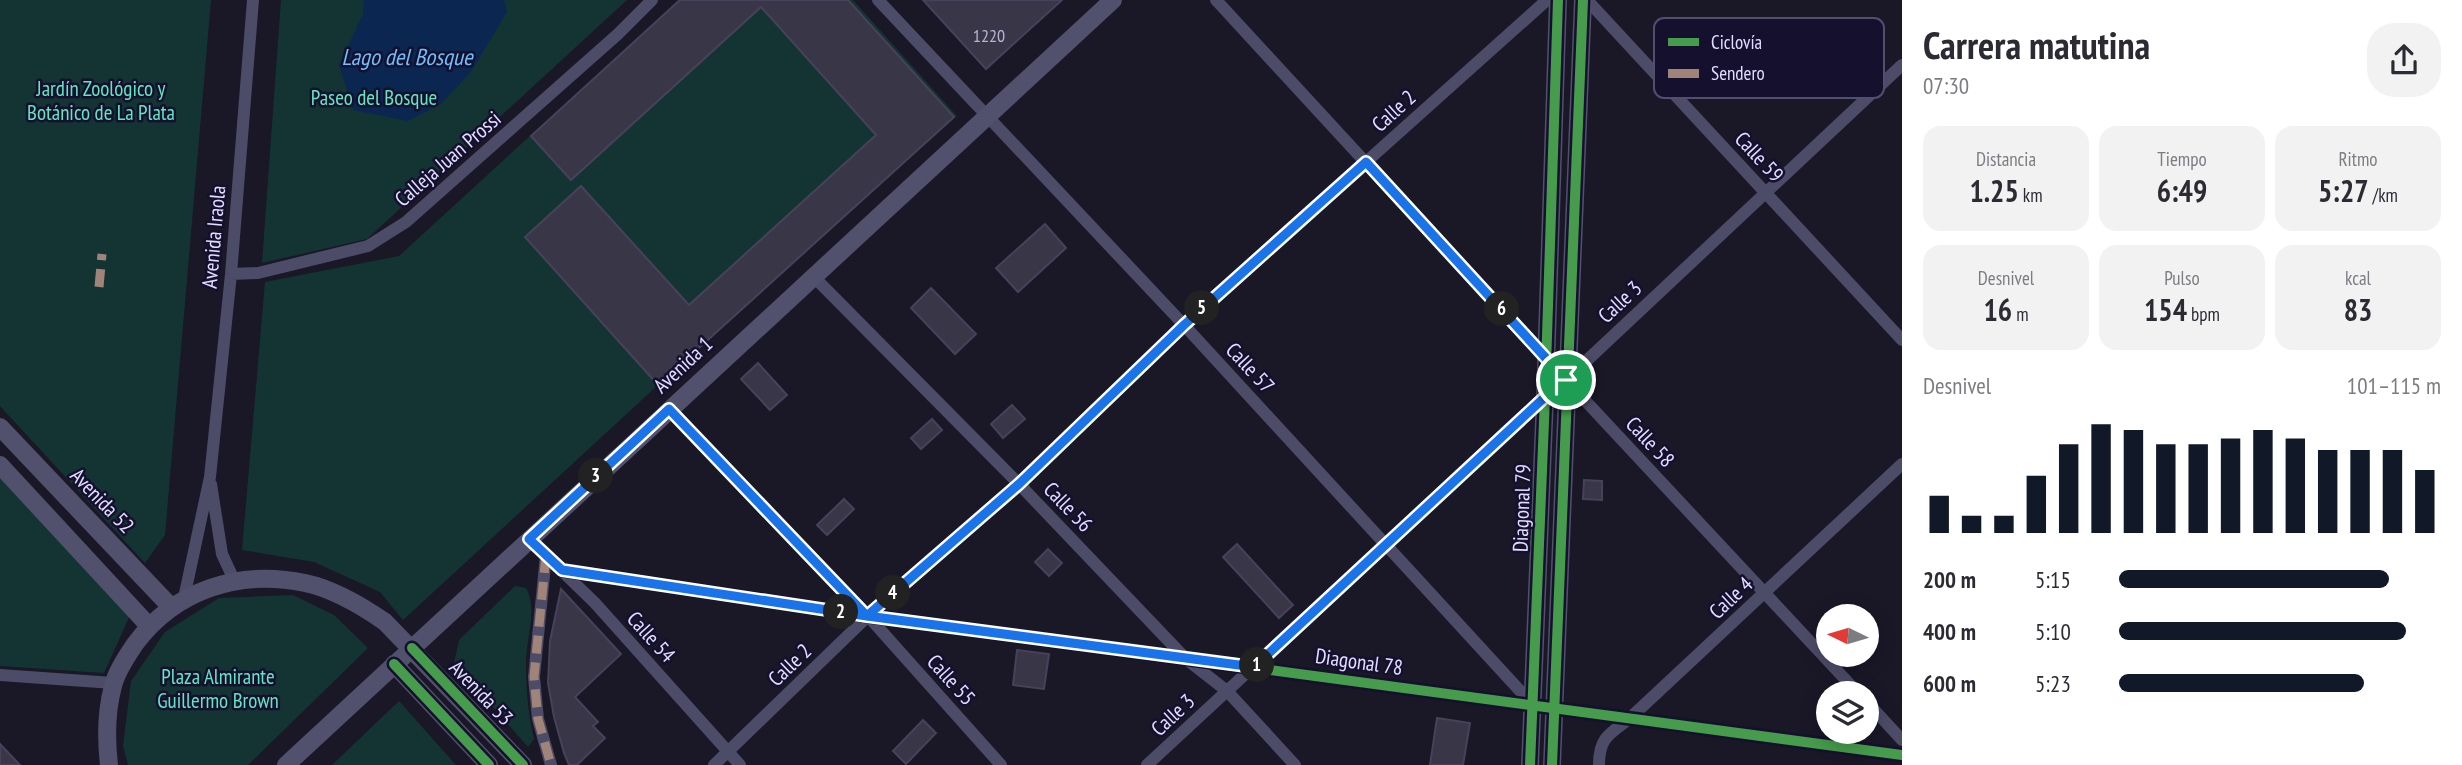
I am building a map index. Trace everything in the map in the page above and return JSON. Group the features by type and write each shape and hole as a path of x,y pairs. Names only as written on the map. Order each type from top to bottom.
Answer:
{"main road":[{"name":"Avenida 1","path":"286,765 1113,0"},
{"name":"Diagonal 79","path":"1530,765 1558,0"},
{"name":"Diagonal 79","path":"1552,765 1566,380 1585,0"},
{"name":"Avenida 52","path":"0,427 177,602"},
{"path":"0,465 149,626"},
{"path":"109,765 107,716 113,683 129,652 149,626 177,602 209,588 248,579 306,583 361,605 386,622 411,648"},
{"name":"Avenida 53","path":"411,648 523,765"},
{"name":"Avenida 53","path":"394,664 489,765"}],"street":[{"name":"Avenida Iraola","path":"177,602 210,477 231,274 253,0"},
{"name":"Calleja Juan Prossi","path":"231,274 258,273 368,246 406,222 608,43 652,0"},
{"name":"Calle 57","path":"878,0 1184,325 1533,705"},
{"name":"Calle 58","path":"1216,0 1847,681"},
{"name":"Calle 2","path":"715,765 867,616 1019,484 1184,325 1547,0"},
{"name":"Calle 59","path":"1585,0 1654,74"},
{"name":"Calle 3","path":"1884,82 1902,65"},
{"name":"Calle 59","path":"1677,98 1902,340"},
{"name":"Calle 3","path":"1147,765 1566,380 1866,98"},
{"name":"Calle 56","path":"813,276 1019,484 1186,659 1227,691 1295,765"},
{"name":"Calle 55","path":"669,409 867,616 1001,765"},
{"name":"Calle 4","path":"1599,765 1601,744 1606,736 1629,719 1902,464"},
{"name":"Avenida Iraola","path":"210,477 222,554 234,582"},
{"name":"Calle 54","path":"529,539 562,570 740,765"},
{"path":"546,555 534,677 538,719 551,765"},
{"name":"Diagonal 78","path":"562,570 867,616 1902,755"},
{"path":"0,675 113,683"},
{"path":"1879,715 1902,740"}],"green space":[{"name":"Jardín Zoológico y Botánico de La Plata","path":"0,0 211,0 165,535 145,563 0,406"},
{"name":"Paseo del Bosque","path":"281,0 627,0 367,239 262,263"},
{"path":"678,0 853,0 957,116 658,385 403,620 380,592 314,562 242,550 265,282 399,256"},
{"path":"0,473 131,613 104,673 0,666"},
{"path":"515,586 526,588 531,605 526,673 534,739 528,747 454,663 459,640"},
{"name":"Plaza Almirante Guillermo Brown","path":"293,595 334,615 368,648 248,765 128,765 123,746 131,681 165,632 219,598"},
{"path":"399,701 456,765 332,765"}],"water":[{"name":"Lago del Bosque","path":"364,0 504,0 507,12 471,72 441,104 408,121 353,110 339,65 363,14"}],"building":[{"path":"680,0 848,0 954,117 658,385 525,237 581,186 689,305 876,135 761,7 571,180 531,136"},
{"path":"923,0 1062,0 986,69"},
{"path":"1045,224 1066,248 1018,292 996,268"},
{"path":"931,288 976,334 955,354 911,308"},
{"path":"758,363 787,395 770,410 741,379"},
{"path":"1012,405 1025,419 1003,438 991,424"},
{"path":"932,419 942,430 921,449 911,438"},
{"path":"1584,480 1602,481 1602,500 1583,499"},
{"path":"844,499 854,509 827,535 817,525"},
{"path":"1237,544 1293,605 1279,618 1223,557"},
{"path":"1048,549 1062,563 1049,576 1035,562"},
{"path":"561,589 621,654 575,697 598,722 593,726 605,738 577,765 569,765 564,753 548,683 550,641"},
{"path":"1017,650 1049,654 1044,689 1013,685"},
{"path":"1437,718 1470,723 1463,765 1430,765"},
{"path":"923,720 936,733 906,764 893,751"},
{"path":"0,744 20,765 0,765"}],"marked path":[{"path":"99,287 102,254"},
{"path":"546,555 534,677 538,719 551,765"}],"cycle path":[{"path":"1530,765 1558,0"},
{"path":"1552,765 1583,0"},
{"path":"562,570 868,616 1902,755"},
{"path":"412,648 523,765"},
{"path":"394,664 489,765"}],"route":[{"path":"1566,380 1254,667 867,616 562,570 529,539 669,409 867,616 1019,484 1184,325 1366,162 1566,380"}]}
